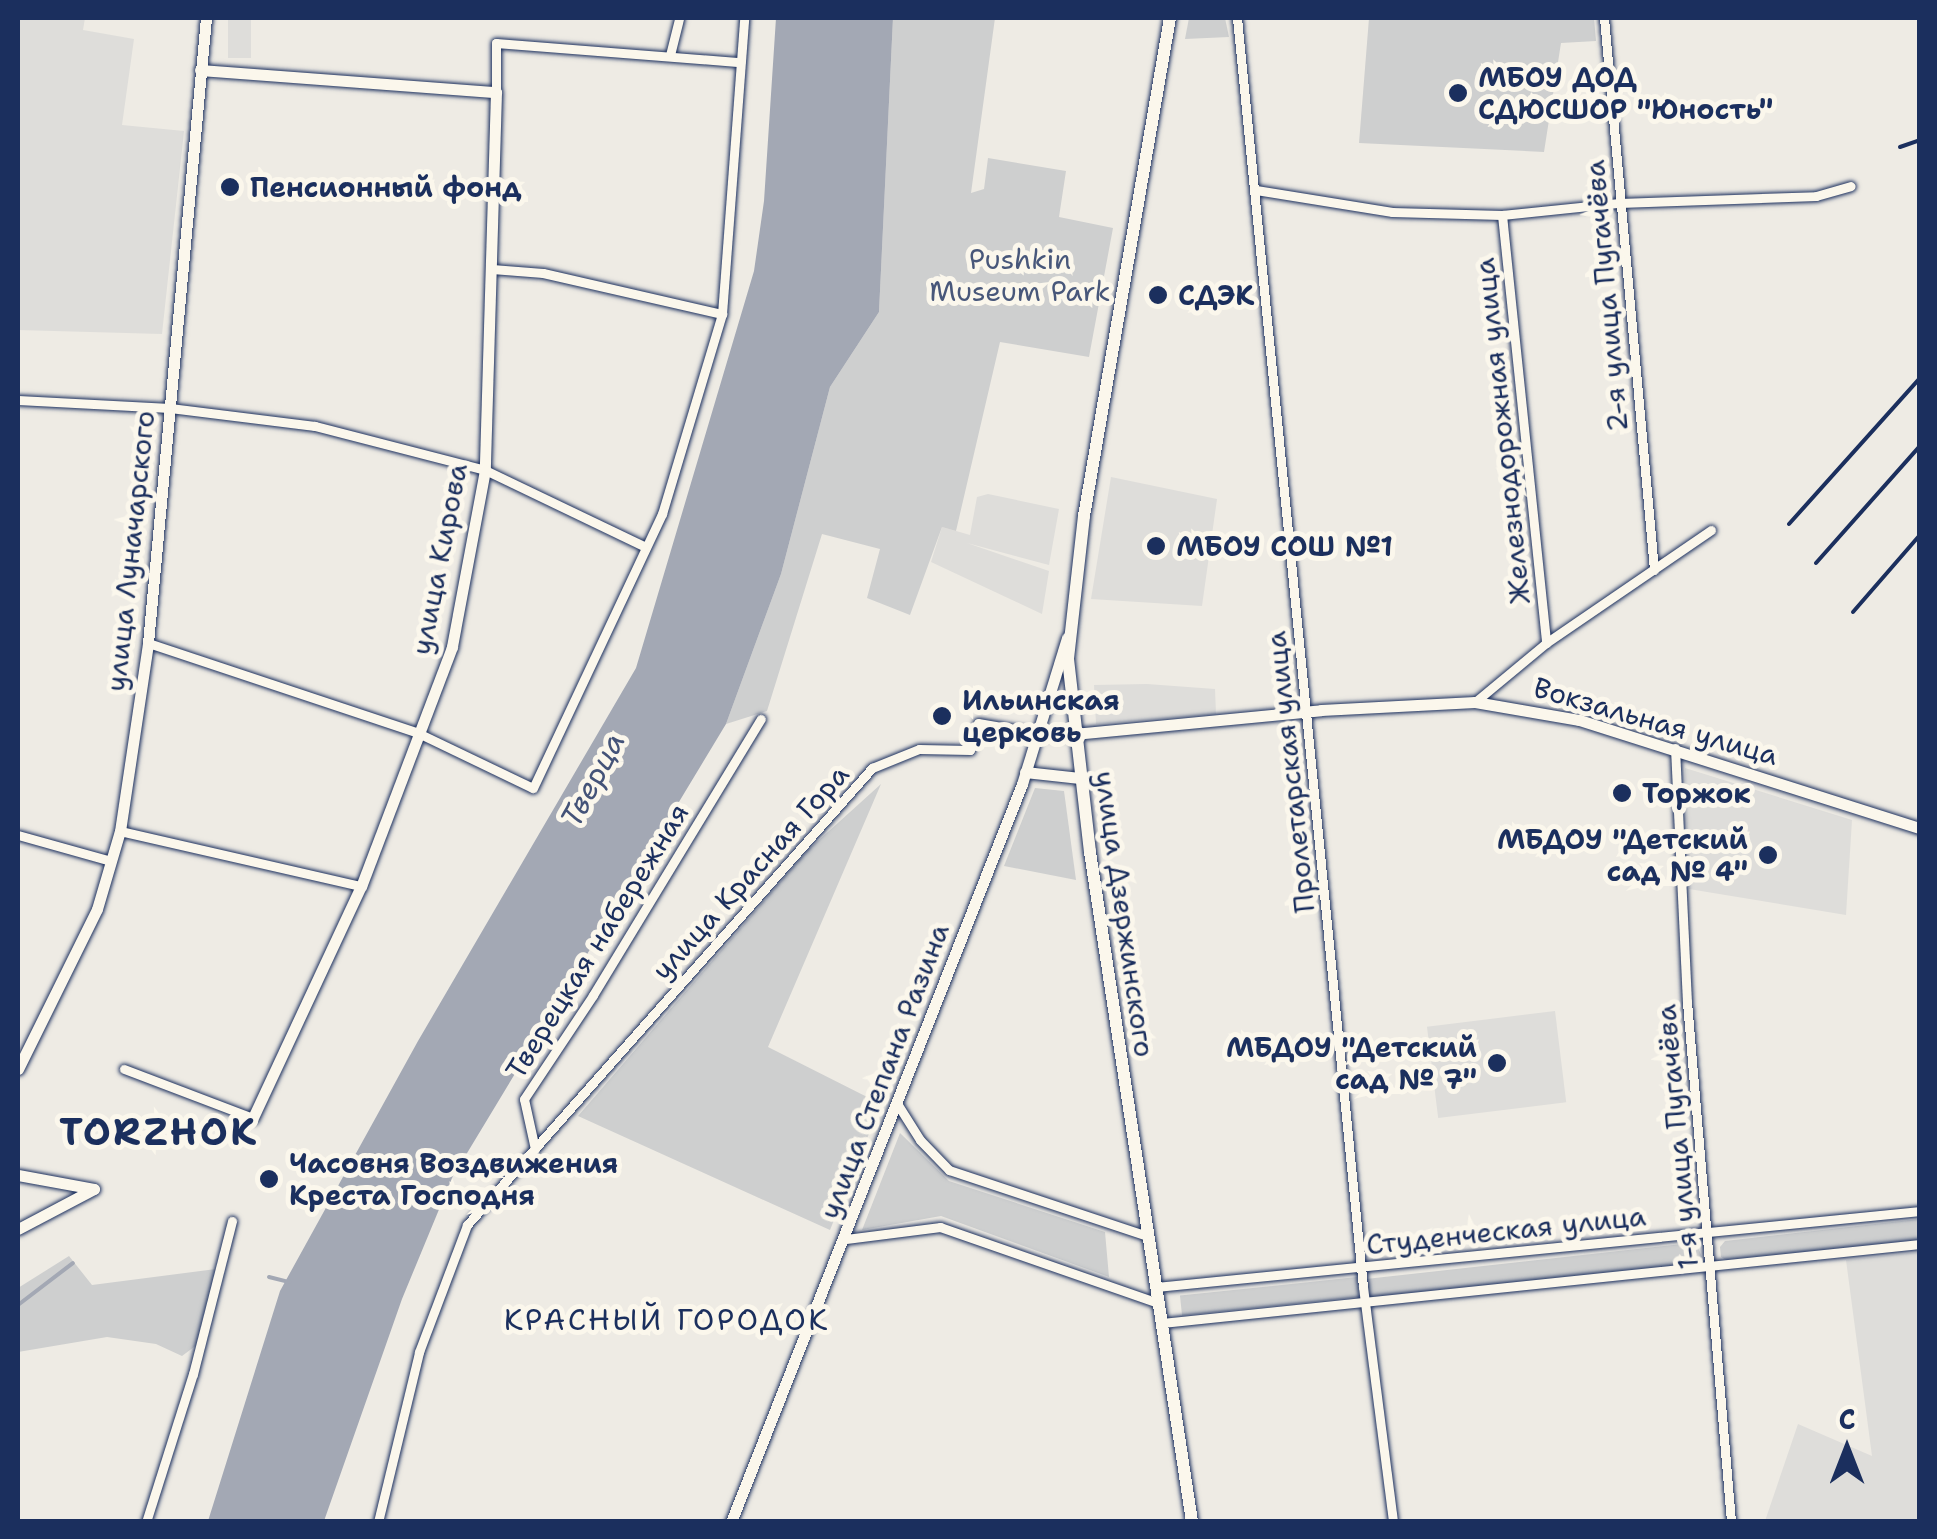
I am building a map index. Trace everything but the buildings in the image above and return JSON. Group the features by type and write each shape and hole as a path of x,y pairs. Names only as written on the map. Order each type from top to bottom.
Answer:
{"main road":[{"name":"улица Дзержинского","path":"1170,18 1084,516 1068,634 1080,778 1192,1522"}],"street":[{"name":"улица Луначарского","path":"18,1069 96,909 120,830 148,643 206,18"},
{"path":"670,55 679,18"},
{"path":"148,643 418,734 533,788 662,514 722,314 744,18"},
{"name":"Пролетарская улица","path":"1237,18 1364,1302 1393,1522"},
{"name":"2-я улица Пугачёва","path":"1604,18 1654,570"},
{"path":"200,70 496,92 496,42 740,62"},
{"name":"улица Кирова","path":"253,1118 361,886 452,647 486,470 496,92"},
{"path":"1256,190 1392,212 1502,214 1619,202 1816,196 1851,186"},
{"name":"Железнодорожная улица","path":"1502,214 1546,643"},
{"path":"492,268 543,273 722,314"},
{"path":"18,400 170,408 315,426 486,470 646,547"},
{"path":"1475,702 1546,643 1711,530"},
{"name":"улица Степана Разина","path":"731,1522 846,1238 1026,772 1068,634"},
{"name":"Вокзальная улица","path":"1036,734 1074,734 1307,711 1475,702 1579,720 1920,828"},
{"name":"Тверецкая набережная","path":"535,1150 524,1099 593,995 762,719"},
{"name":"улица Красная Гора","path":"535,1150 872,768 919,749 970,750 978,722 1036,734"},
{"name":"1-я улица Пугачёва","path":"1675,748 1687,1002 1712,1266 1730,1522"},
{"path":"1026,772 1080,778"},
{"path":"120,830 361,886"},
{"path":"18,835 111,861"},
{"path":"124,1069 253,1118"},
{"path":"898,1105 920,1140 950,1170 1146,1236"},
{"path":"378,1522 419,1352 463,1223 535,1150"},
{"path":"18,1174 94,1190 18,1229"},
{"name":"Студенческая улица","path":"1156,1288 1920,1211"},
{"path":"146,1522 194,1374 232,1221"},
{"path":"846,1238 940,1227 1158,1303"},
{"name":"Студенческая улица","path":"1162,1323 1920,1244"}],"shaded area":[{"path":"18,18 85,18 83,30 134,39 122,125 184,131 162,334 18,330"},
{"path":"228,18 251,18 251,58 228,58"},
{"name":"МБОУ СОШ №1","path":"1111,477 1217,499 1202,606 1091,599"},
{"path":"988,494 1059,509 1049,565 967,543 1049,571 1042,614 931,562 942,527 970,535 977,497"},
{"path":"1094,685 1215,689 1216,714 1096,724"},
{"name":"МБДОУ \"Детский сад № 4\"","path":"1685,768 1852,820 1846,915 1689,889"},
{"name":"МБДОУ \"Детский сад № 7\"","path":"1555,1011 1566,1102 1438,1118 1427,1027"},
{"path":"1919,1252 1919,1521 1765,1521 1798,1424 1872,1456 1846,1260"}],"green space":[{"name":"Pushkin Museum Park","path":"893,18 995,18 971,193 984,189 988,158 1066,171 1059,217 1113,228 1089,357 1000,342 956,531 942,527 910,615 867,598 880,549 822,534 767,711 726,724 781,574 830,387 879,312"},
{"path":"1189,18 1225,18 1229,37 1185,39"},
{"name":"МБОУ ДОД СДЮСШОР \"Юность\"","path":"1369,18 1594,18 1596,41 1561,43 1544,152 1359,143"},
{"path":"881,784 768,1047 881,1104 830,1230 578,1116 808,850"},
{"path":"1035,788 1064,791 1076,880 1004,866"},
{"path":"900,1133 949,1181 1105,1232 1109,1277 941,1216 862,1230"},
{"path":"1919,1219 1919,1241 1728,1261 1721,1257 1720,1247 1725,1241"},
{"path":"1697,1245 1702,1257 1692,1264 1368,1298 1366,1279"},
{"path":"69,1256 92,1285 216,1269 198,1344 182,1356 156,1344 107,1337 18,1352 18,1288"},
{"path":"1357,1277 1359,1297 1182,1315 1180,1296"}],"water":[{"name":"Тверца","path":"776,18 893,18 879,312 830,387 781,574 726,724 452,1178 402,1299 324,1521 208,1521 280,1291 418,1041 636,668 754,271 764,201"}],"waterway":[{"path":"18,1305 73,1263"},
{"path":"269,1277 289,1282"}],"railway":[{"path":"1900,147 1920,140"},
{"path":"1789,524 1920,378"},
{"path":"1816,563 1920,446"},
{"path":"1853,612 1920,535"}],"place":[{"name":"МБОУ ДОД СДЮСШОР \"Юность\"","path":"1458,93"},
{"name":"Пенсионный фонд","path":"230,187"},
{"name":"СДЭК","path":"1158,295"},
{"name":"МБОУ СОШ №1","path":"1156,546"},
{"name":"Ильинская церковь","path":"942,716"},
{"name":"Торжок","path":"1622,793"},
{"name":"МБДОУ \"Детский сад № 4\"","path":"1768,855"},
{"name":"МБДОУ \"Детский сад № 7\"","path":"1497,1063"},
{"name":"Часовня Воздвижения Креста Господня","path":"269,1179"}],"district":[{"name":"TORZHOK","path":"159,1132"},
{"name":"КРАСНЫЙ ГОРОДОК","path":"667,1320"}]}
